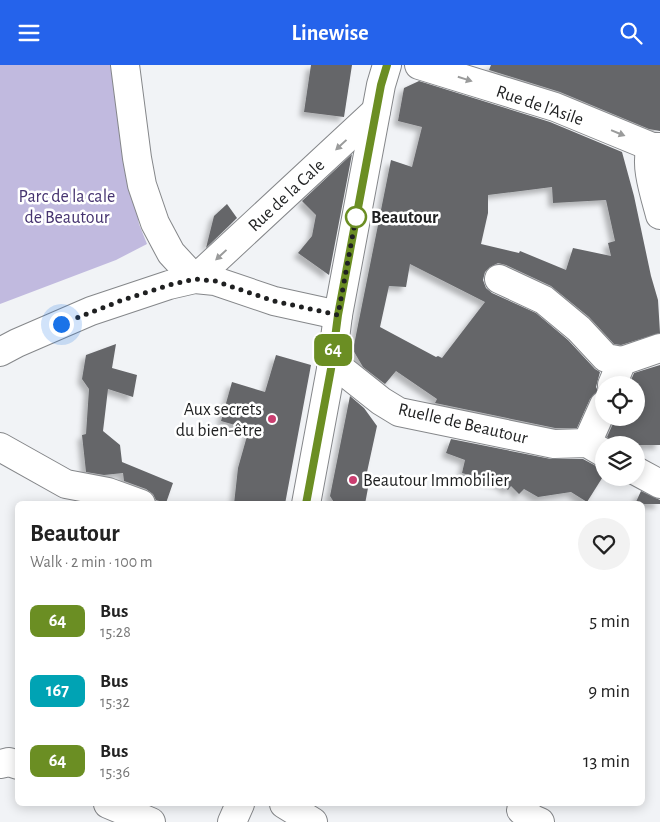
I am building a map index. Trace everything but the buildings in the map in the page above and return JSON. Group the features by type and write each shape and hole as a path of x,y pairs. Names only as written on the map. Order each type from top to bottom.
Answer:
{"street":[{"path":"125,65 134,141 142,185 155,223 171,253 195,279"},
{"path":"307,501 331,369 338,315 376,111 387,65"},
{"name":"Rue de l'Asile","path":"418,65 555,107 655,158"},
{"name":"Rue de la Cale","path":"195,279 376,111"},
{"path":"655,158 660,215"},
{"name":"Rue de la Cale","path":"0,352 91,311 169,285 195,279 215,281 274,301 338,315"},
{"path":"499,279 544,300 580,329 617,373 660,347"},
{"name":"Ruelle de Beautour","path":"331,369 342,370 399,412 554,444 595,448"},
{"path":"0,447 66,484 108,492 133,501"},
{"path":"645,476 660,484"},
{"path":"0,765 9,762 15,764"},
{"path":"113,806 151,822"},
{"path":"232,822 239,806"},
{"path":"287,806 314,822"}],"green space":[{"name":"Parc de la cale de Beautour","path":"0,65 110,65 139,224 147,244 116,260 0,304"}],"bus line":[{"name":"64","path":"307,501 331,369 338,315 381,85 387,65"}],"place":[{"name":"Beautour","path":"356,217"},
{"name":"Aux secrets du bien-être","path":"272,419"},
{"name":"Beautour Immobilier","path":"353,480"}],"route":[{"path":"61,324 120,301 169,285 195,279 215,281 274,301 338,315 356,217"}]}
